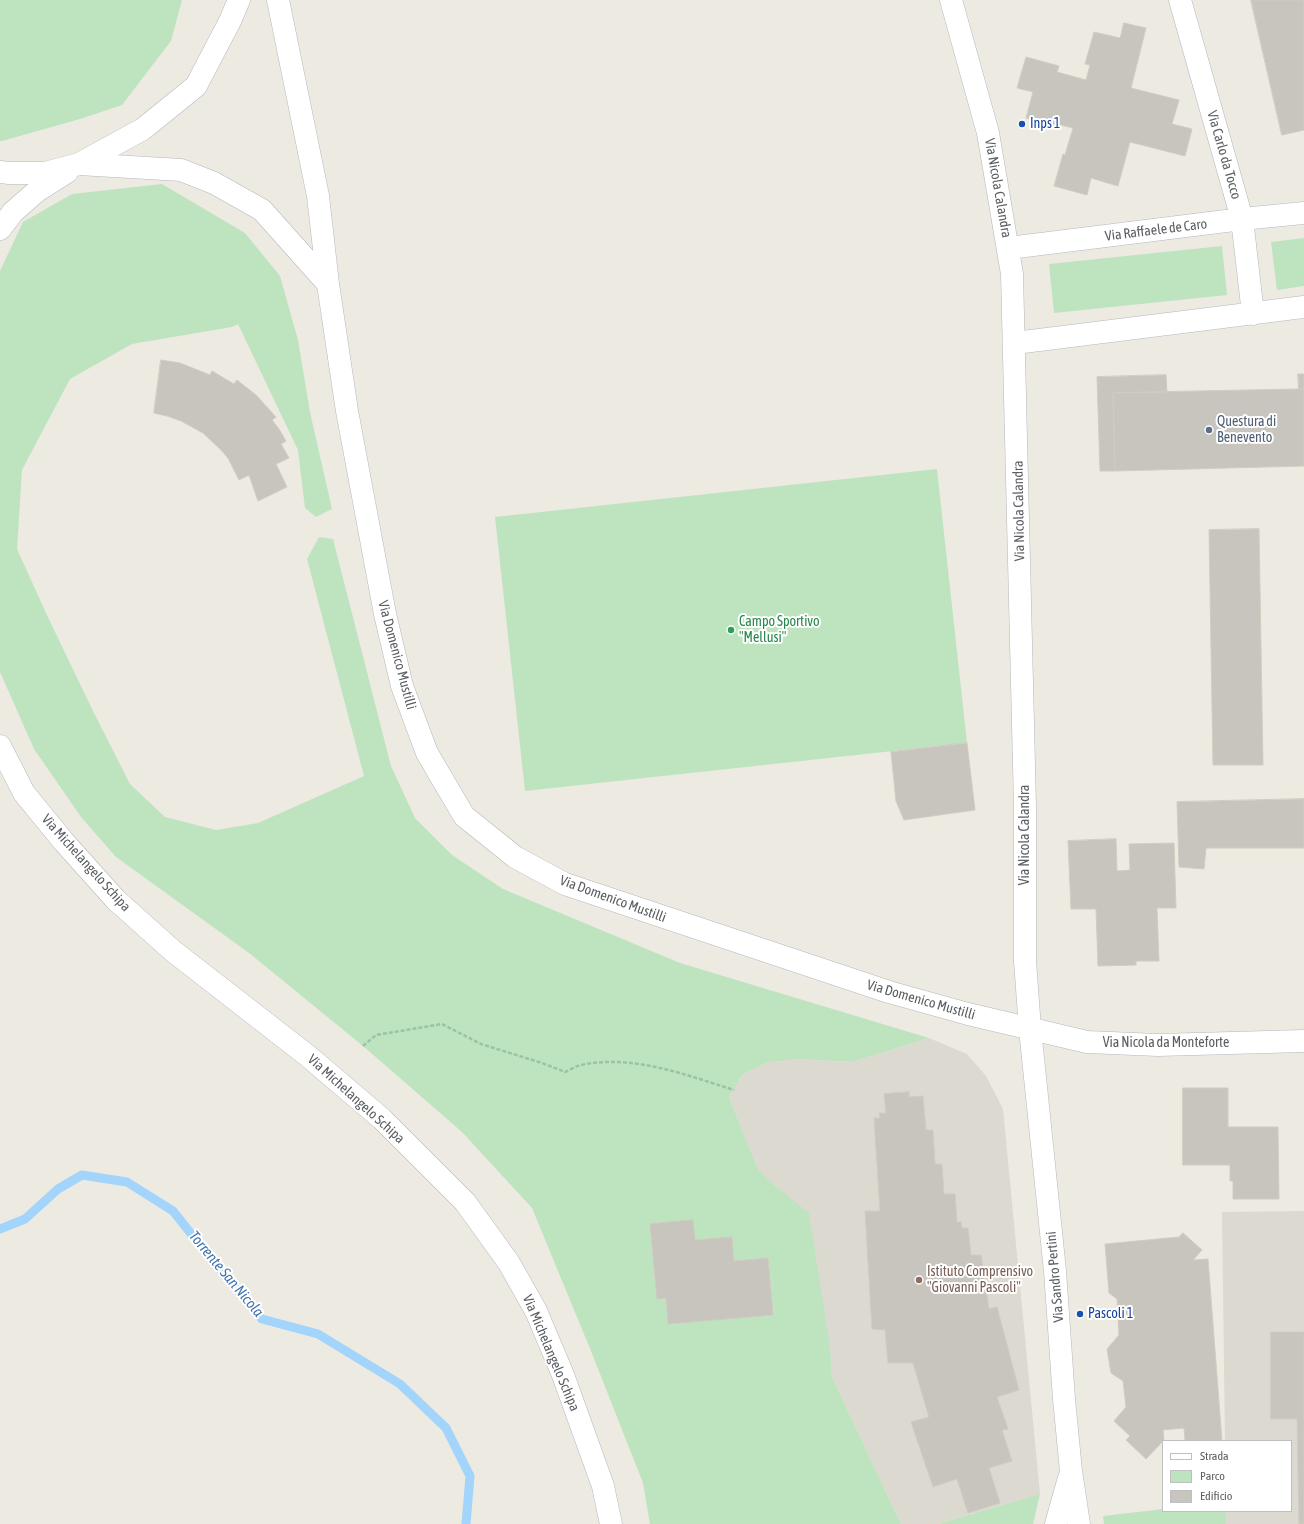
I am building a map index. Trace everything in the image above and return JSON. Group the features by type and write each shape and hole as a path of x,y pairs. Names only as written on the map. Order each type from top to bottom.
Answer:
{"street":[{"path":"0,229 13,212 37,191 79,164 143,130 196,86 230,21 239,0"},
{"name":"Via Domenico Mustilli","path":"278,0 318,196 328,284 347,411 385,614 402,686 427,753 464,816 515,857 565,884 889,992 1030,1029"},
{"name":"Via Nicola Calandra","path":"951,0 988,133 1009,248 1012,274 1015,343 1025,806 1025,961 1030,1029"},
{"name":"Via Carlo da Tocco","path":"1180,0 1242,219 1253,314"},
{"path":"0,172 45,173 79,164 181,170 214,183 262,210 328,284"},
{"name":"Via Raffaele de Caro","path":"1009,248 1242,219 1304,213"},
{"path":"1015,343 1304,308"},
{"name":"Via Michelangelo Schipa","path":"0,746 24,793 64,842 116,900 173,951 308,1056 382,1119 465,1202 509,1263 536,1311 563,1375 603,1486 611,1524"},
{"name":"Via Nicola da Monteforte","path":"1030,1029 1095,1043 1158,1045 1304,1041"},
{"name":"Via Sandro Pertini","path":"1030,1029 1055,1271 1064,1399 1071,1471 1079,1524"},
{"path":"1056,1524 1071,1471"}],"path":[{"path":"363,1046 376,1034 442,1024 481,1044 542,1063 565,1072 580,1065 608,1062 640,1063 734,1090"}],"shaded area":[{"name":"Istituto Comprensivo \"Giovanni Pascoli\"","path":"929,1038 967,1054 986,1076 1003,1109 1040,1494 938,1524 901,1524 832,1377 830,1347 778,1188 758,1169 729,1097 742,1075 766,1063 797,1059 852,1062"},
{"path":"1304,1211 1304,1524 1226,1524 1226,1512 1292,1512 1292,1440 1225,1440 1222,1212"}],"green space":[{"path":"0,0 182,0 171,41 122,105 80,119 0,141"},
{"path":"162,184 245,233 280,276 298,340 310,412 332,509 316,517 305,508 298,450 238,324 232,327 132,344 70,379 22,470 17,549 93,711 130,784 165,817 216,830 258,823 364,776 307,559 319,537 333,539 391,766 415,818 452,855 503,889 680,963 929,1038 852,1062 797,1059 766,1063 742,1075 729,1097 758,1169 778,1188 809,1213 830,1347 832,1377 901,1524 650,1524 643,1483 532,1208 462,1132 363,1046 249,953 116,857 81,817 34,749 0,672 0,271 23,222 72,194"},
{"path":"1304,238 1304,286 1277,290 1271,242"},
{"path":"1222,246 1227,295 1054,313 1049,264"},
{"name":"Campo Sportivo \"Mellusi\"","path":"937,469 967,743 525,791 495,517"},
{"path":"1040,1494 1033,1524 938,1524"},
{"path":"1162,1509 1162,1512 1226,1512 1226,1524 1104,1524 1103,1516"}],"building":[{"path":"1251,0 1304,0 1304,130 1282,135"},
{"path":"1124,23 1146,28 1131,88 1179,100 1172,124 1192,129 1185,156 1130,142 1118,186 1091,178 1087,195 1054,186 1063,154 1065,155 1073,128 1061,125 1060,127 1026,118 1033,92 1017,88 1026,57 1059,66 1057,72 1086,80 1090,65 1085,64 1094,32 1120,38"},
{"path":"161,360 180,363 210,375 212,371 234,384 237,380 256,395 276,417 272,420 286,441 281,444 289,458 276,464 287,487 258,501 249,475 239,480 228,458 203,433 181,421 154,413"},
{"path":"1298,374 1304,374 1304,389 1299,389"},
{"path":"1166,375 1167,392 1113,393 1115,471 1100,471 1097,377"},
{"name":"Questura di Benevento","path":"1304,389 1304,466 1115,471 1113,393"},
{"path":"1259,529 1263,765 1213,765 1209,530"},
{"path":"967,743 975,810 904,820 896,801 891,752"},
{"path":"1304,799 1304,848 1206,848 1204,869 1179,867 1177,802"},
{"path":"1116,839 1117,871 1130,870 1129,844 1174,843 1176,908 1157,908 1159,961 1136,961 1136,965 1098,966 1096,909 1071,909 1068,841"},
{"path":"1183,1088 1228,1088 1228,1127 1278,1127 1279,1199 1233,1199 1233,1181 1230,1181 1230,1165 1183,1165"},
{"path":"909,1092 909,1097 923,1096 926,1130 933,1130 935,1164 942,1164 944,1194 955,1194 957,1222 961,1222 962,1228 968,1228 971,1255 981,1255 989,1309 997,1307 1019,1390 997,1397 1008,1429 1002,1430 1012,1461 989,1468 1000,1503 968,1513 957,1479 933,1487 911,1422 929,1417 913,1363 888,1363 885,1330 872,1329 865,1211 880,1211 874,1118 880,1118 879,1113 886,1113 884,1094"},
{"path":"693,1220 695,1240 732,1237 734,1261 768,1258 773,1315 668,1324 666,1298 657,1299 650,1224"},
{"path":"1183,1233 1202,1250 1193,1260 1208,1259 1222,1440 1185,1440 1184,1428 1163,1430 1164,1440 1162,1440 1162,1442 1146,1459 1126,1440 1130,1436 1114,1421 1126,1407 1123,1381 1111,1373 1107,1349 1119,1335 1117,1299 1109,1293 1105,1244 1179,1237"},
{"path":"1271,1332 1304,1332 1304,1524 1299,1524 1297,1419 1271,1419"}],"waterway":[{"name":"Torrente San Nicola","path":"0,1229 25,1219 58,1189 82,1175 127,1182 173,1211 262,1319 318,1334 400,1384 446,1428 470,1476 466,1524"}],"place":[{"name":"Inps 1","path":"1022,124"},
{"name":"Questura di Benevento","path":"1209,430"},
{"name":"Campo Sportivo \"Mellusi\"","path":"731,630"},
{"name":"Istituto Comprensivo \"Giovanni Pascoli\"","path":"919,1280"},
{"name":"Pascoli 1","path":"1080,1314"}]}
